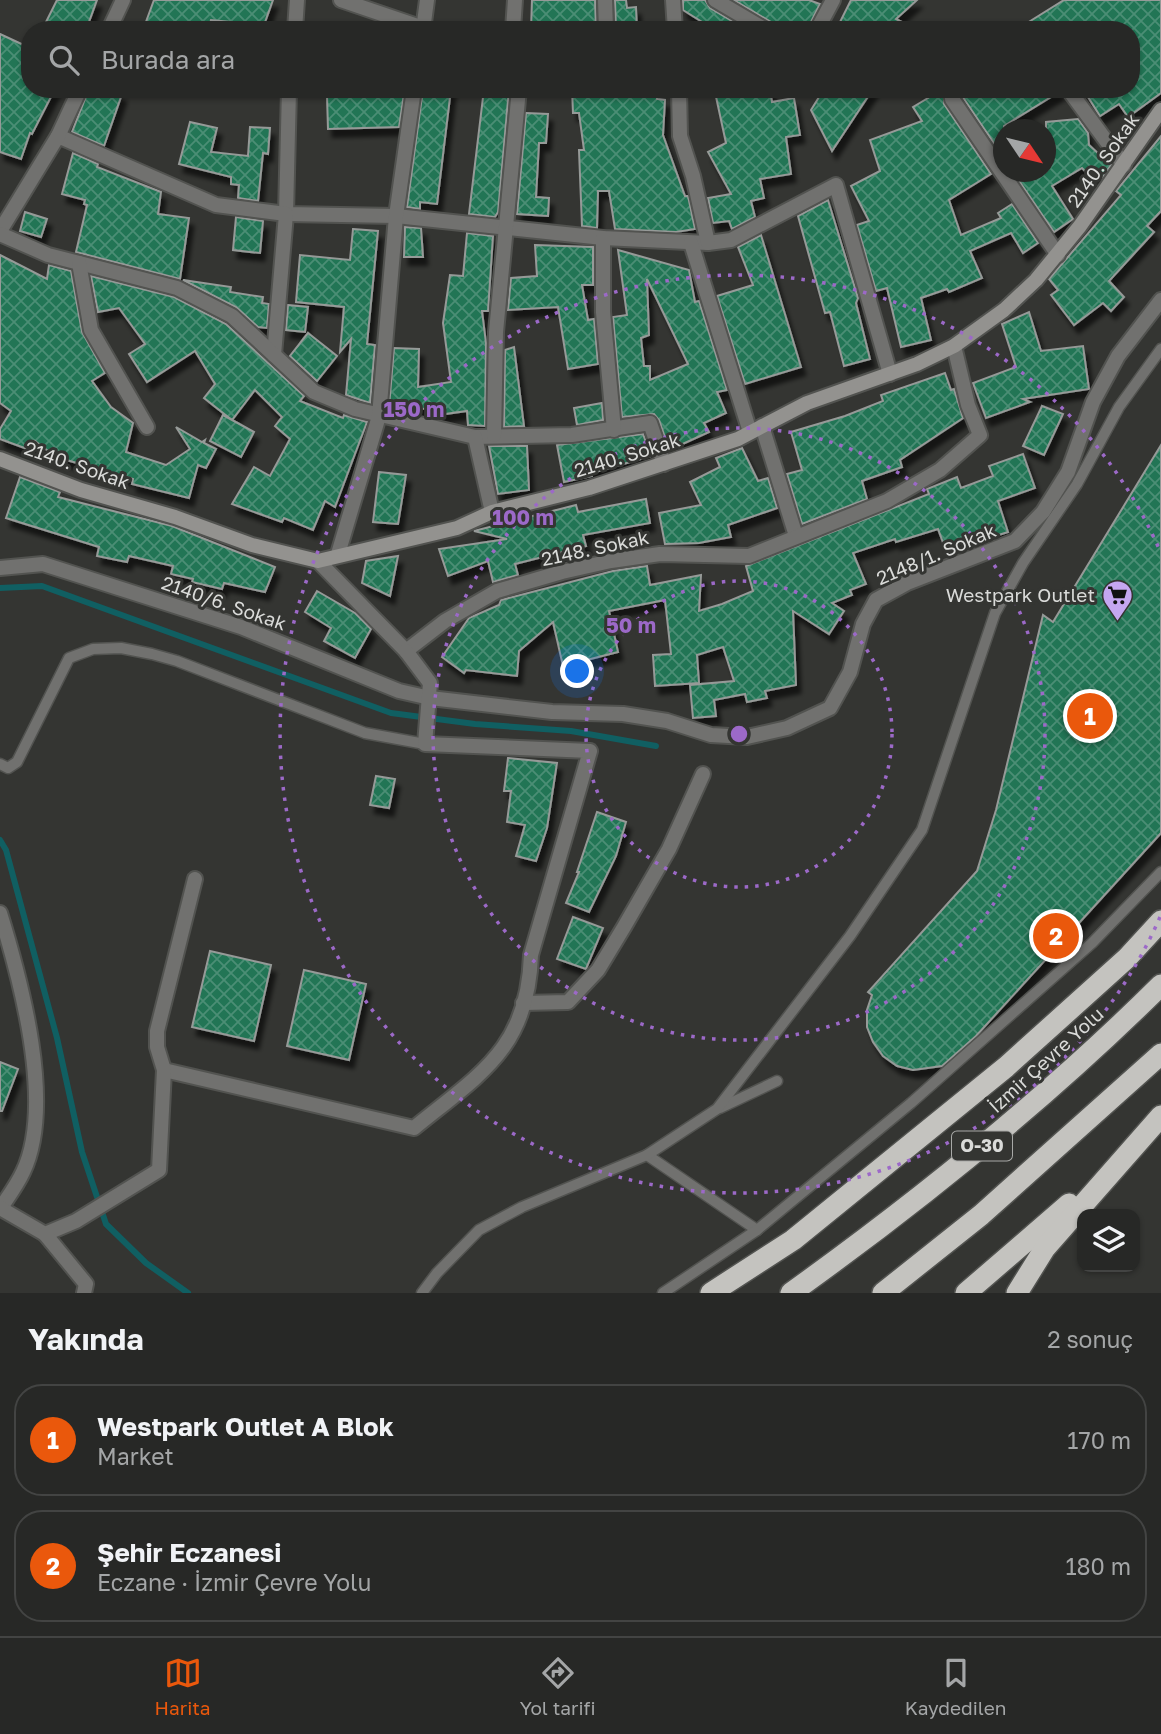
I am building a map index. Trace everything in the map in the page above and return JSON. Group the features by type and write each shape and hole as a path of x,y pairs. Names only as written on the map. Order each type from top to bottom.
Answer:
{"highway":[{"path":"711,1293 793,1240 996,1075 1127,958 1161,921"},
{"name":"İzmir Çevre Yolu","path":"791,1293 876,1232 1029,1108 1161,985"},
{"name":"O-30","path":"883,1293 981,1215 1161,1054"},
{"path":"1017,1293 1045,1248 1161,1116"},
{"path":"965,1293 1133,1147"}],"street":[{"path":"113,21 123,0"},
{"path":"296,21 297,0"},
{"path":"341,0 402,21"},
{"path":"426,21 427,0"},
{"path":"514,21 515,0"},
{"path":"605,0 606,21"},
{"path":"673,0 674,21"},
{"path":"715,0 751,21"},
{"path":"822,21 833,0"},
{"path":"76,98 58,136 0,233 48,255 177,288 232,316 314,392 379,416 475,437 572,435 650,423 664,464"},
{"path":"274,355 286,214 289,98"},
{"path":"338,554 379,416 396,216 413,98"},
{"path":"494,435 496,332 518,98"},
{"path":"679,98 680,136 694,176 708,243"},
{"path":"1075,98 1124,165"},
{"path":"952,99 1058,255"},
{"name":"2140. Sokak","path":"0,459 81,490 175,517 252,545 318,561 338,554 457,528 492,512 589,488 664,464 756,429 807,403 890,374 954,346 1004,310 1058,255 1161,110"},
{"path":"58,136 216,205 286,214 396,216 603,238 691,243 731,240 836,185 890,374"},
{"path":"603,238 605,348 614,430"},
{"path":"691,243 796,536"},
{"path":"79,263 91,330 147,427"},
{"name":"2148/1. Sokak","path":"430,698 551,712 624,713 667,721 711,735 747,737 787,728 830,708 850,672 863,624 876,600 907,583 1015,541 1042,512 1068,472 1093,402 1118,356 1161,300"},
{"name":"2148. Sokak","path":"406,650 445,621 497,592 562,572 660,554 749,556 887,501 940,470 980,435 968,405 954,346"},
{"path":"475,437 492,512"},
{"path":"164,1070 414,1128 488,1068 514,1036 522,1017 534,943 590,751 425,744 430,683 406,650 318,561"},
{"name":"2140/6. Sokak","path":"0,568 43,564 242,627 398,691 430,698"},
{"path":"523,1003 568,1002 598,970 669,849 702,774"},
{"path":"45,1234 76,1221 159,1170 164,1070 157,1047 158,1031 194,879"},
{"path":"1,920 33,1056 36,1119 24,1171 0,1208 45,1234 89,1290"}],"lane":[{"path":"717,1109 850,936 922,830 995,614 1023,563 1077,484 1119,407 1161,349"},
{"path":"0,764 8,768 17,762 69,658 93,649 107,648 121,648 177,661 365,733 425,744"},
{"path":"663,1293 757,1230 921,1094 1092,943 1161,872"},
{"path":"422,1293 437,1273 479,1230 522,1207 647,1155 717,1109 777,1081"},
{"path":"647,1155 757,1230"}],"building":[{"path":"57,0 97,0 89,21 46,21"},
{"path":"154,0 273,0 265,21 146,21"},
{"path":"532,0 595,0 596,21 531,21"},
{"path":"615,0 626,0 627,8 636,7 637,21 616,21"},
{"path":"683,0 705,0 710,8 732,21 701,21 683,10"},
{"path":"734,0 809,0 820,4 812,21 769,21"},
{"path":"851,0 917,0 896,19 900,21 840,21"},
{"path":"1064,0 1161,0 1161,93 1128,117 1119,104 1100,116 1089,98 1140,98 1140,21 1030,21"},
{"path":"0,34 21,44 21,98 50,98 32,134 30,133 21,159 0,152"},
{"path":"85,98 121,98 104,146 72,132"},
{"path":"327,98 403,98 399,127 328,129"},
{"path":"422,98 450,98 437,204 420,202 420,209 407,207"},
{"path":"483,98 508,98 498,212 495,217 469,214"},
{"path":"572,98 665,100 663,135 685,196 688,196 695,229 676,232 615,229 609,191 598,191 597,228 582,226 579,150 584,150 579,113 573,113"},
{"path":"716,98 771,98 772,102 794,98 800,135 786,137 791,174 760,179 764,198 751,201 755,217 732,229 729,221 713,223 708,198 731,194 708,152 726,143"},
{"path":"818,98 867,98 832,151 811,110"},
{"path":"928,98 944,98 944,104 991,174 949,200 961,235 1001,218 998,213 1012,204 1038,243 1023,253 1011,233 970,251 982,278 949,292 947,289 921,298 931,340 901,347 887,288 876,291 857,225 869,221 851,186 880,171 870,140 922,121 913,107"},
{"path":"963,98 1049,98 1015,119 993,119 993,142"},
{"path":"526,113 548,114 546,143 539,143 536,197 549,198 548,216 517,214"},
{"path":"1078,119 1088,133 1089,145 1111,165 1101,179 1092,171 1089,175 1082,168 1052,186 1073,219 1054,232 1020,182 1056,182 1056,121"},
{"path":"190,122 217,128 211,152 248,156 250,127 270,128 268,154 263,153 258,201 238,198 239,185 231,184 231,177 179,164"},
{"path":"1161,136 1161,211 1147,226 1154,232 1109,281 1124,297 1111,311 1103,303 1074,325 1051,295 1058,290 1049,279 1121,195 1116,191"},
{"path":"73,153 98,164 97,167 161,192 158,214 189,218 180,279 76,252 87,205 84,204 85,200 62,194"},
{"path":"828,200 858,298 856,303 870,359 844,366 830,312 825,313 798,216"},
{"path":"25,212 47,219 41,237 20,231"},
{"path":"236,217 263,221 260,253 233,250"},
{"path":"405,227 421,228 423,257 404,257"},
{"path":"353,229 378,231 367,344 375,345 370,403 346,395 351,339 340,352 344,307 296,302 300,255 350,260"},
{"path":"467,233 493,236 488,311 482,311 486,343 485,426 468,425 467,411 431,416 430,408 405,411 389,407 394,348 419,349 418,387 451,382 443,323 450,275 463,276"},
{"path":"761,235 801,367 745,384 717,296 753,285 738,247"},
{"path":"535,245 593,247 593,285 582,285 588,320 594,319 598,364 568,369 558,307 508,310 511,278 537,276"},
{"path":"618,250 689,270 695,302 699,301 727,390 717,392 726,413 704,423 709,432 669,449 659,420 654,414 622,417 613,317 627,315","holes":["647,279 688,364 650,380 650,366 644,366 641,338 649,335"]},
{"path":"0,255 47,279 49,265 71,271 82,332 105,373 92,381 111,407 133,423 126,452 166,465 190,449 176,427 202,442 205,440 204,443 216,449 206,468 198,465 189,498 132,484 133,479 56,457 35,441 30,450 0,439 0,429 11,411 0,403"},
{"path":"91,276 174,297 226,324 304,396 300,401 343,418 344,415 367,422 335,507 325,501 313,530 284,518 282,522 232,504 254,467 270,476 290,439 275,426 282,417 255,390 232,420 204,398 215,384 195,351 147,382 129,354 145,344 119,308 98,312"},
{"path":"183,280 231,287 230,292 263,297 262,303 269,304 267,328 258,327 236,307"},
{"path":"288,305 308,307 305,332 286,330"},
{"path":"1029,312 1041,351 1083,346 1089,389 1023,399 1030,402 986,418 973,383 1016,367 1002,324"},
{"path":"308,333 337,356 317,381 290,356"},
{"path":"514,347 524,426 504,427 505,350"},
{"path":"945,373 951,390 954,389 963,418 900,460 902,467 862,481 867,499 802,524 787,474 802,470 791,432 845,416 883,401 881,395"},
{"path":"602,403 603,420 577,425 574,408"},
{"path":"1042,406 1063,414 1044,455 1023,446"},
{"path":"223,415 254,432 241,457 210,441"},
{"path":"643,434 651,456 592,473 592,476 564,482 557,445"},
{"path":"1161,445 1161,833 976,1036 942,1066 913,1070 897,1066 883,1056 867,1027 867,1010 872,995 868,992 977,871 996,810 1043,615 1053,622"},
{"path":"489,446 527,446 529,490 498,494"},
{"path":"742,448 758,481 768,478 777,508 728,525 731,537 699,543 665,544 659,513 701,505 690,482 720,467 716,458"},
{"path":"1023,454 1035,488 998,501 1008,532 986,539 984,534 945,548 938,529 853,553 866,584 850,590 852,595 832,603 844,611 829,634 793,611 796,685 765,691 767,698 747,702 745,694 714,700 716,716 693,718 690,685 734,681 723,647 697,655 699,683 655,686 653,655 671,654 665,600 609,611 618,652 563,666 553,622 519,651 517,676 466,670 464,673 442,657 469,618 499,605 501,600 613,571 647,566 650,585 701,575 699,611 722,604 753,591 746,566 929,494 927,489 957,477 961,488 993,476 989,466"},
{"path":"379,472 406,475 398,524 373,522"},
{"path":"20,477 60,492 58,497 172,526 275,567 265,592 224,583 222,589 192,582 193,579 171,574 173,566 129,556 127,562 97,556 99,547 6,518"},
{"path":"646,499 650,523 583,535 586,546 515,564 518,575 493,582 488,561 448,576 439,549 507,539 474,531 576,505 578,512"},
{"path":"398,556 390,596 362,583 366,561"},
{"path":"317,591 355,613 371,629 355,658 324,641 331,628 305,612"},
{"path":"508,758 557,763 547,828 536,861 516,856 525,825 507,822 511,791 504,791"},
{"path":"376,776 395,779 389,808 370,805"},
{"path":"597,812 626,822 616,856 589,912 566,903 579,872"},
{"path":"573,917 603,928 586,969 557,959"},
{"path":"210,951 271,965 254,1041 192,1027"},
{"path":"304,970 366,984 349,1060 287,1046"},
{"path":"0,1062 18,1069 2,1111 0,1111"}],"waterway":[{"path":"0,588 42,586 391,713 475,724 571,731 656,746"},
{"path":"0,840 6,850 57,1038 82,1152 106,1224 146,1263 188,1293"}],"place":[{"name":"Westpark Outlet","path":"1118,622"},
{"name":"Westpark Outlet A Blok","path":"1090,716"},
{"name":"Şehir Eczanesi","path":"1056,936"}]}
